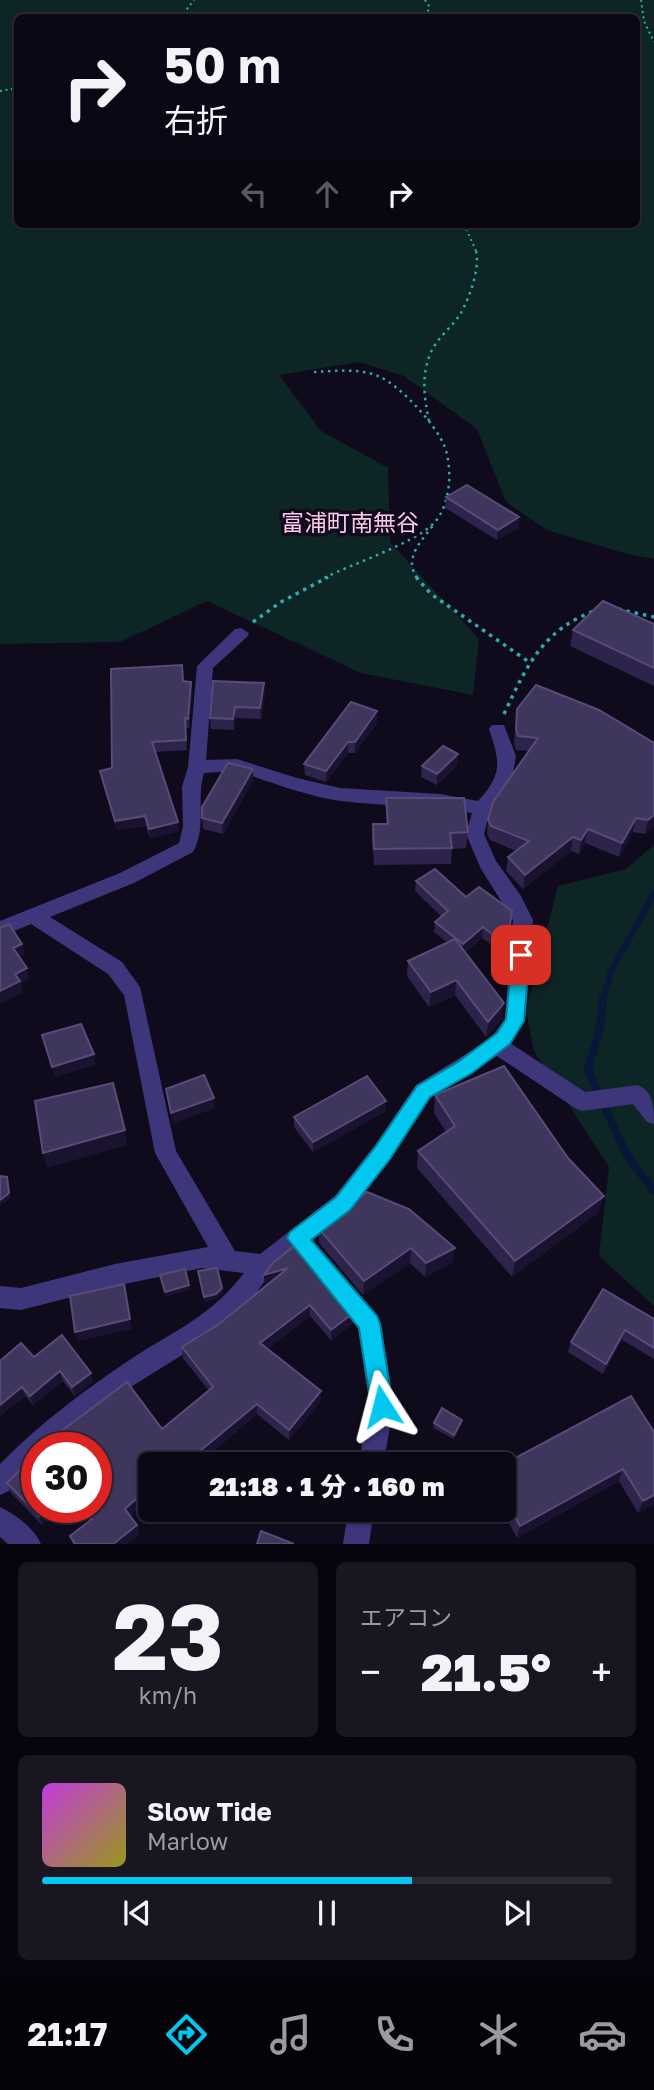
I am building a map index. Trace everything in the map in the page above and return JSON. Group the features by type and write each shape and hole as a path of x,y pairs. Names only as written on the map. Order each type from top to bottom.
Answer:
{"street":[{"path":"0,929 127,878 187,847 192,827 191,787 197,767 205,666 241,633"},
{"path":"0,1482 34,1446 94,1399 147,1362 201,1332 235,1303 263,1265 343,1203 383,1152 424,1091 497,1045 515,1021 523,920 514,901 488,864 475,834 482,808 502,786 507,757 498,729"},
{"path":"197,767 237,765 296,784 340,793 440,801 482,808"},
{"path":"33,916 115,968 133,993 166,1153 229,1261"},
{"path":"497,1045 582,1102 638,1094 654,1115"},
{"path":"297,1238 369,1324 382,1406 373,1452"},
{"path":"0,1297 21,1300 115,1275 202,1257 263,1265"},
{"path":"0,1520 28,1544"},
{"path":"356,1544 359,1522"}],"path":[{"path":"183,14 194,0"},
{"path":"641,0 644,21 654,42"},
{"path":"429,423 423,391 432,350 461,312 479,264 476,249 466,228"},
{"path":"314,372 354,370 377,373 398,386 429,423 445,447 449,471 448,494 435,523 410,560 410,568 417,581 430,594 528,662"},
{"path":"241,633 285,599 405,541 435,523"},
{"path":"498,729 528,662 567,620 595,610 622,610 654,617"}],"green space":[{"path":"0,0 654,0 654,559 627,554 547,530 506,502 477,429 404,376 359,362 279,375 321,431 388,468 390,542 479,639 473,695 361,673 207,601 120,642 0,644"},
{"path":"654,845 654,1306 599,1256 609,1167 534,1051 526,1010 558,886 626,869"}],"building":[{"path":"467,485 519,517 498,530 446,497"},
{"path":"603,601 654,624 654,668 573,630"},
{"path":"182,665 183,681 191,682 188,719 185,718 186,740 152,742 178,822 149,829 145,816 115,821 100,771 112,768 111,669"},
{"path":"213,681 264,683 260,708 235,707 233,719 210,718"},
{"path":"536,685 599,710 654,743 654,815 648,820 636,818 622,843 588,829 581,840 573,837 525,875 508,857 529,841 491,826 488,820 493,802 538,738 518,736 516,729 517,709"},
{"path":"351,702 377,711 355,742 348,742 326,771 304,764"},
{"path":"443,746 458,754 437,774 422,766"},
{"path":"228,763 253,769 222,823 202,818 202,807"},
{"path":"386,798 464,798 468,832 450,833 452,848 374,849 373,824 388,824"},
{"path":"435,869 466,897 479,887 512,911 510,925 496,937 483,927 463,944 435,922 448,911 416,881"},
{"path":"9,924 22,944 13,948 27,968 15,974 20,981 0,991 0,928"},
{"path":"455,939 504,1003 488,1022 456,980 431,992 408,961"},
{"path":"81,1024 94,1054 52,1067 42,1035"},
{"path":"504,1066 568,1158 604,1196 515,1261 418,1151 455,1126 435,1095"},
{"path":"204,1075 214,1098 171,1113 166,1089"},
{"path":"367,1076 386,1101 313,1142 294,1117"},
{"path":"113,1083 125,1130 43,1153 35,1101"},
{"path":"0,1176 7,1177 9,1193 0,1200"},
{"path":"367,1192 409,1209 455,1248 426,1263 411,1248 364,1281 319,1229"},
{"path":"295,1245 352,1314 331,1330 310,1305 260,1343 321,1391 289,1430 257,1404 199,1452 138,1452 138,1497 125,1509 137,1525 113,1544 75,1544 70,1536 87,1523 112,1523 112,1432 60,1432 127,1382 162,1429 213,1387 182,1347 219,1324 288,1268 264,1275 272,1264"},
{"path":"217,1268 222,1288 216,1294 204,1297 198,1271"},
{"path":"185,1269 189,1285 165,1292 160,1275"},
{"path":"124,1284 130,1319 75,1332 70,1296"},
{"path":"603,1289 654,1319 654,1348 625,1330 606,1364 571,1342"},
{"path":"62,1335 91,1373 72,1387 60,1371 30,1396 22,1387 0,1405 0,1361 21,1343 34,1357"},
{"path":"631,1396 654,1432 654,1495 643,1501 623,1469 520,1526 516,1519 516,1458"},
{"path":"442,1408 462,1420 454,1435 434,1423"},
{"path":"21,1469 21,1497 7,1483"},
{"path":"261,1531 294,1544 257,1544"}],"waterway":[{"path":"603,1000 611,971 654,894"},
{"path":"603,998 600,1027 588,1070 626,1154 654,1191"}],"district":[{"name":"富浦町南無谷","path":"350,522"}],"route":[{"path":"382,1406 369,1324 297,1238 343,1203 383,1152 424,1091 465,1068 503,1038 515,1021 521,955"}]}
